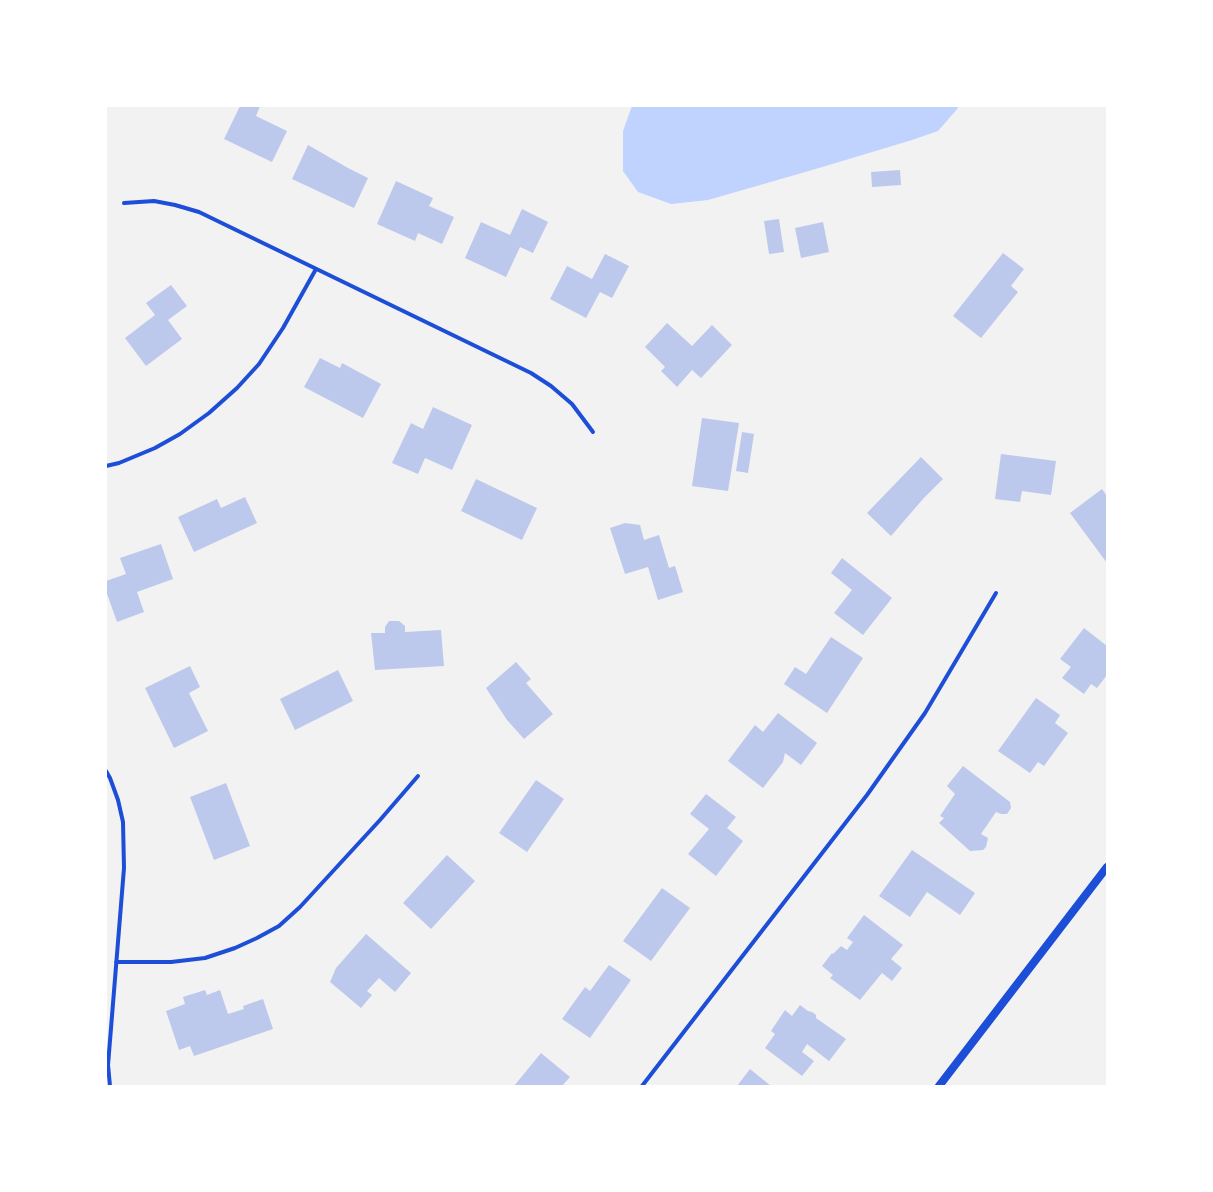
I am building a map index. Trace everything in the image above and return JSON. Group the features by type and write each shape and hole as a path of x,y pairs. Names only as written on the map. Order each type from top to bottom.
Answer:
{"main road":[{"path":"939,1086 1107,867"}],"street":[{"path":"124,203 154,201 199,212 316,269 531,374 551,386 572,404 593,432"},
{"path":"106,466 119,463 155,448 180,434 209,413 238,388 259,364 283,328 316,269"},
{"path":"642,1086 867,795 925,713 996,594"},
{"path":"106,771 118,800 123,822 124,868 108,1065 110,1086"},
{"path":"116,962 171,962 205,958 235,948 279,926 300,908 418,776"}],"water":[{"path":"632,106 957,106 958,108 938,131 912,140 708,200 671,204 638,192 623,171 623,131"}],"building":[{"path":"240,106 260,106 256,116 287,131 272,162 224,139"},
{"path":"308,145 368,178 354,208 292,179"},
{"path":"900,170 901,185 872,187 871,172"},
{"path":"396,181 433,198 429,206 454,217 442,244 418,233 415,241 377,224"},
{"path":"522,209 548,222 533,253 520,247 506,277 465,258 481,222 510,235"},
{"path":"779,219 784,252 769,254 764,221"},
{"path":"823,222 829,252 801,258 795,228"},
{"path":"1003,253 1024,269 1011,286 1018,292 981,338 953,316"},
{"path":"605,254 629,266 612,298 600,292 586,318 550,299 567,266 592,279"},
{"path":"171,285 187,306 168,320 182,339 146,366 125,338 155,315 146,303"},
{"path":"667,323 692,346 712,325 732,345 701,378 692,370 677,387 661,371 665,367 645,347"},
{"path":"320,358 340,368 342,363 381,384 363,418 304,387"},
{"path":"433,407 472,425 452,470 425,458 418,474 392,463 411,423 423,429"},
{"path":"702,418 739,423 728,491 692,486"},
{"path":"742,432 754,434 748,473 736,471"},
{"path":"1001,454 1056,461 1051,495 1022,491 1020,502 995,499"},
{"path":"921,457 943,479 923,499 891,536 867,513"},
{"path":"476,479 537,508 522,540 461,511"},
{"path":"1102,489 1107,496 1107,563 1070,513"},
{"path":"245,497 257,523 194,552 178,517 217,499 221,508"},
{"path":"625,523 640,525 644,540 659,535 669,568 675,566 683,592 658,600 648,567 625,574 610,528"},
{"path":"161,544 173,579 137,592 144,612 117,622 106,591 106,581 126,574 120,558"},
{"path":"842,558 892,598 863,635 834,613 852,590 831,573"},
{"path":"389,621 399,621 405,626 405,632 441,630 444,666 375,670 371,633 385,633 385,627"},
{"path":"1084,628 1107,646 1107,675 1097,688 1091,684 1084,694 1062,678 1071,667 1060,659"},
{"path":"831,637 863,658 827,713 784,684 795,667 806,674"},
{"path":"516,662 531,679 526,683 553,714 524,739 507,720 486,688"},
{"path":"190,666 200,687 189,693 208,731 174,748 145,688"},
{"path":"338,670 353,701 295,730 280,699"},
{"path":"1036,698 1060,715 1055,723 1068,733 1044,766 1038,762 1030,773 998,751"},
{"path":"778,713 817,743 801,765 785,753 783,762 763,788 728,761 755,725 763,732"},
{"path":"963,766 1010,802 1011,808 1007,814 996,812 981,834 988,838 986,847 983,850 970,851 939,823 944,818 940,816 955,794 947,786"},
{"path":"536,780 564,799 527,852 499,833"},
{"path":"226,783 250,846 214,860 190,797"},
{"path":"706,794 736,817 727,828 743,841 716,876 688,854 709,829 690,814"},
{"path":"912,850 975,893 960,915 927,892 910,917 879,896"},
{"path":"447,855 475,881 431,929 403,903"},
{"path":"662,888 690,908 651,961 623,941"},
{"path":"864,915 903,945 891,959 902,968 892,981 882,973 860,1000 830,978 833,975 822,966 832,953 833,954 841,946 847,950 853,942 847,938"},
{"path":"366,934 411,973 395,992 379,978 367,991 372,995 361,1008 330,982 336,968"},
{"path":"609,965 631,980 590,1038 562,1019 585,987 590,991"},
{"path":"205,990 207,995 220,990 228,1014 244,1009 243,1006 263,999 273,1029 194,1056 190,1046 179,1050 166,1011 185,1004 183,997"},
{"path":"800,1005 812,1012 816,1015 816,1018 846,1039 829,1061 807,1044 802,1052 814,1061 802,1076 765,1048 775,1034 771,1031 785,1010 792,1016"},
{"path":"541,1053 570,1077 562,1086 514,1086"},
{"path":"750,1069 771,1086 737,1086"}]}
